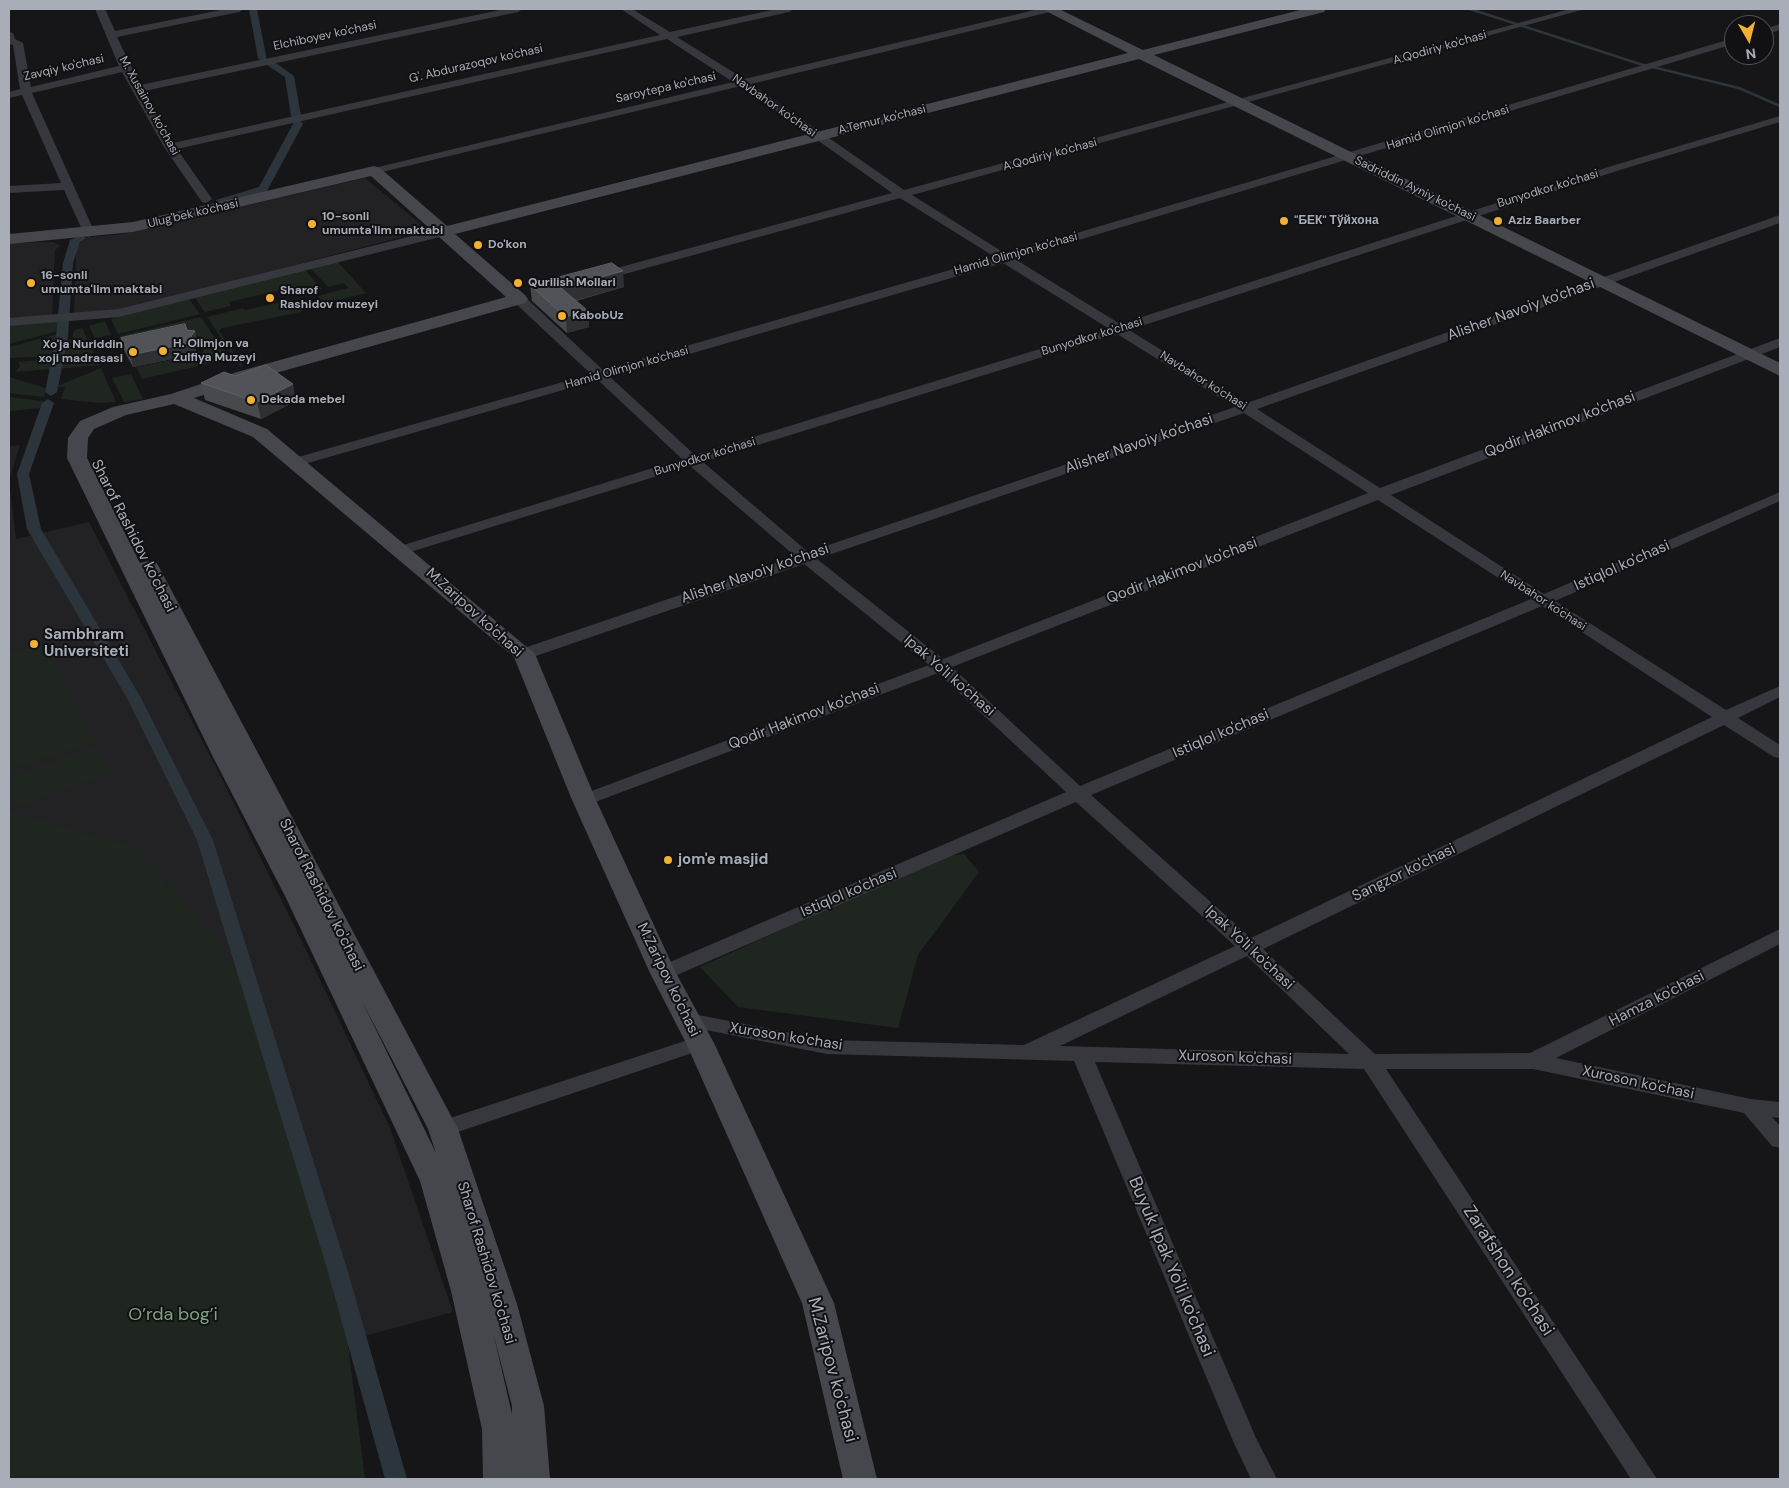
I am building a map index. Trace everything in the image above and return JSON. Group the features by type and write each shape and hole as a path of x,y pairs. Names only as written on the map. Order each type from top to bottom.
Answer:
{"street":[{"name":"M. Xusainov ko'chasi","path":"100,9 125,68 170,146 206,199"},
{"path":"112,35 238,9"},
{"name":"Elchiboyev ko'chasi","path":"138,89 518,9"},
{"name":"Navbahor ko'chasi","path":"626,9 743,83 816,137 904,195 1246,408 1780,753"},
{"name":"G'. Abdurazoqov ko'chasi","path":"170,146 789,9"},
{"name":"Sadriddin Ayniy ko'chasi","path":"1050,9 1780,370"},
{"name":"Saroytepa ko'chasi","path":"374,171 1050,9"},
{"name":"A.Temur ko'chasi","path":"444,232 1319,9"},
{"name":"A.Qodiriy ko'chasi","path":"586,281 1580,9"},
{"path":"9,35 10,41 18,43 26,92 70,186 89,233"},
{"name":"Hamid Olimjon ko'chasi","path":"296,462 603,375 1349,158 1724,44"},
{"name":"Zavqiy ko'chasi","path":"9,95 125,68"},
{"name":"Bunyodkor ko'chasi","path":"402,550 1119,328 1467,214 1780,120"},
{"path":"374,171 524,298"},
{"name":"Ulug'bek ko'chasi","path":"9,239 89,233 142,225 374,171"},
{"path":"9,190 70,186"},
{"name":"Alisher Navoiy ko'chasi","path":"524,654 1246,408 1780,219"},
{"path":"9,322 81,318 119,313 444,232"},
{"path":"500,1479 499,1429 467,1291 435,1181 299,898 225,758 77,458 78,438 87,425 120,411 176,398 244,376 524,298"},
{"name":"Ipak Yo'li ko'chasi","path":"524,298 693,460 805,557 941,666 1078,794 1250,948 1370,1062"},
{"name":"Qodir Hakimov ko'chasi","path":"584,800 941,666 1379,494 1780,342"},
{"name":"M.Zaripov ko'chasi","path":"176,398 260,433 524,654 584,800 663,972 700,1043 818,1304 860,1479"},
{"name":"Sharof Rashidov ko'chasi","path":"78,438 88,446 183,635 443,1129 501,1304 528,1406 533,1479"},
{"name":"Istiqlol ko'chasi","path":"663,972 1078,794 1542,601 1780,496"},
{"name":"Sangzor ko'chasi","path":"1026,1052 1250,948 1780,691"},
{"name":"Hamza ko'chasi","path":"1534,1061 1780,936"},
{"name":"Xuroson ko'chasi","path":"688,1020 827,1047 1370,1062 1534,1061 1750,1107 1780,1110"},
{"name":"M.Zaripov ko'chasi","path":"443,1129 700,1043"},
{"name":"Buyuk Ipak Yo'li ko'chasi","path":"1081,1054 1241,1432 1264,1479"},
{"name":"Zarafshon ko'chasi","path":"1370,1062 1645,1479"},
{"path":"1750,1107 1780,1140"},
{"path":"415,1138 443,1129"}],"shaded area":[{"path":"365,178 428,230 116,312 74,315 76,251 83,238 124,234"},
{"name":"16-sonli umumta'lim maktabi","path":"54,242 61,246 55,250 52,316 9,319 9,243"},
{"path":"20,445 9,480 9,446"},
{"path":"9,480 16,539 89,522 223,781 390,1128 453,1312 357,1338 343,1304 313,1201 241,978 9,926"}],"green space":[{"path":"337,261 366,293 304,308 301,312 222,328 219,331 243,366 240,366 207,317 243,308 245,310 291,300 296,306 320,300 318,296 348,288 344,283 328,287 310,268"},
{"path":"304,269 322,289 300,294 292,287 229,302 231,306 205,312 195,298"},
{"path":"189,299 200,314 118,334 111,319"},
{"path":"201,317 229,359 142,379 136,367 202,354 206,343 195,334 126,348 120,336"},
{"path":"59,321 58,331 9,344 9,325"},
{"path":"105,321 111,335 95,338 89,326"},
{"path":"82,328 94,353 60,356 63,340 72,339 74,330"},
{"path":"58,334 56,339 59,339 56,356 9,358 9,347"},
{"path":"95,356 100,365 58,369 60,359"},
{"path":"54,359 52,369 15,372 20,366 18,362"},
{"path":"101,368 116,402 99,403 61,399 65,387 55,387"},
{"path":"131,374 143,399 124,402 112,378"},
{"path":"9,377 49,389 46,389 44,397 9,393"},
{"path":"9,397 43,401 42,408 9,411"},
{"path":"45,643 94,742 9,769 9,653"},
{"path":"92,747 110,773 17,807 9,794 9,778"},
{"name":"O’rda bog’i","path":"9,811 134,847 215,938 241,978 283,1117 313,1201 343,1305 365,1479 9,1479"},
{"path":"964,854 979,872 918,955 898,1028 738,1007 700,967 941,857"}],"building":[{"path":"612,263 623,271 561,288 587,310 566,317 530,285"},
{"path":"185,324 187,330 195,331 191,336 194,342 130,355 121,338"},
{"path":"266,365 293,384 257,402 201,383 224,372 235,376"}],"waterway":[{"path":"253,9 262,58 264,59"},
{"path":"1470,9 1640,64 1739,88 1780,106"},
{"path":"270,63 289,76 296,116"},
{"path":"220,202 263,189 298,124 297,121"},
{"path":"51,392 62,337 68,263 75,240 81,238"},
{"path":"48,403 23,474 34,529 134,698 205,840 338,1272 396,1479"}],"place":[{"name":"\"БЕК\" Тўйхона","path":"1284,221"},
{"name":"Aziz Baarber","path":"1498,221"},
{"name":"10-sonli umumta'lim maktabi","path":"312,224"},
{"name":"Do'kon","path":"478,245"},
{"name":"16-sonli umumta'lim maktabi","path":"31,283"},
{"name":"Qurilish Mollari","path":"518,283"},
{"name":"Sharof Rashidov muzeyi","path":"270,298"},
{"name":"KabobUz","path":"562,316"},
{"name":"H. Olimjon va Zulfiya Muzeyi","path":"163,351"},
{"name":"Xo'ja Nuriddin xoji madrasasi","path":"133,352"},
{"name":"Dekada mebel","path":"251,400"},
{"name":"Sambhram Universiteti","path":"34,644"},
{"name":"jom'e masjid","path":"668,860"}]}
